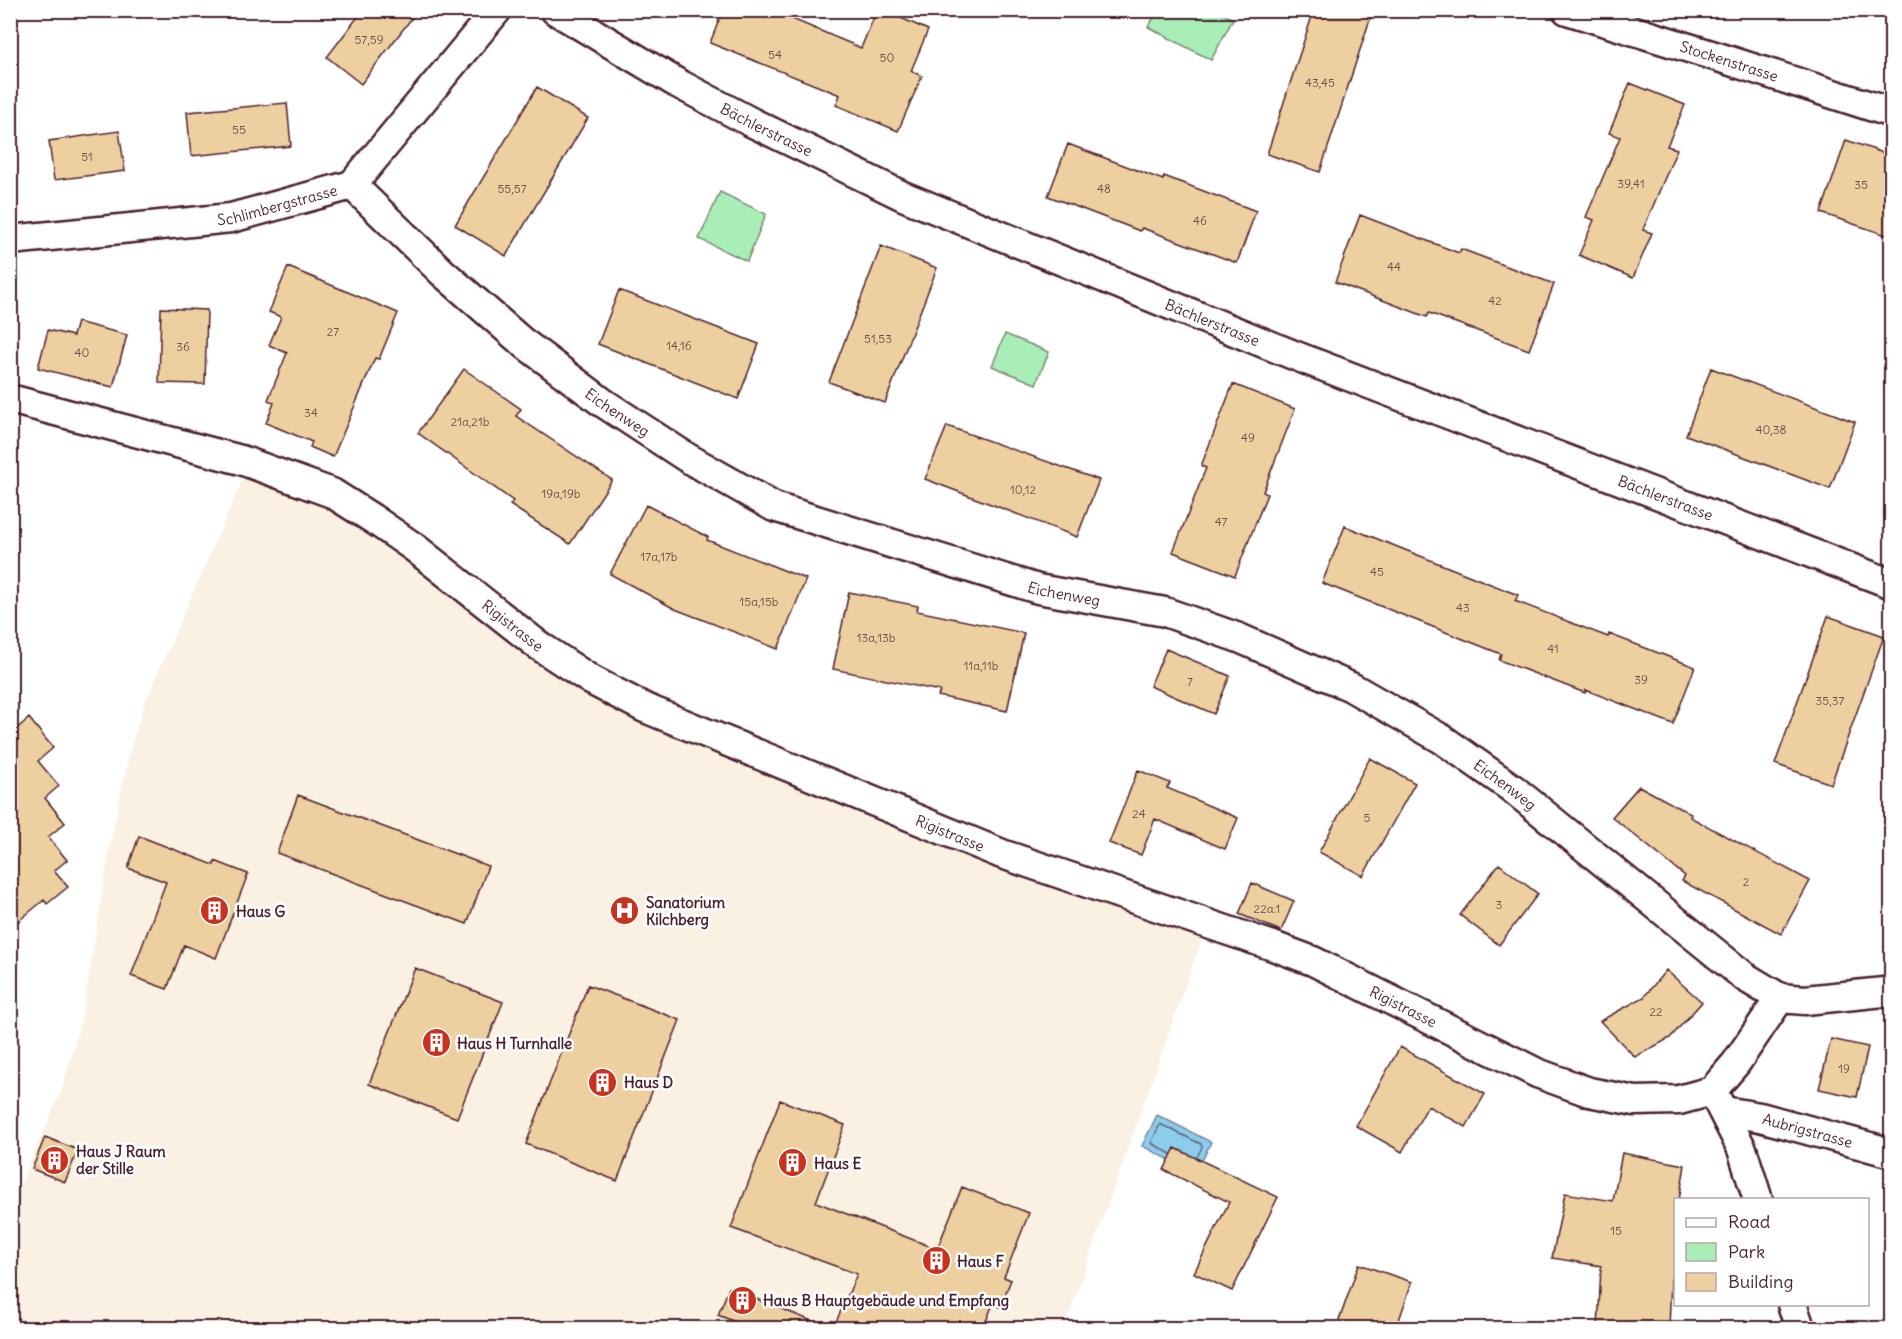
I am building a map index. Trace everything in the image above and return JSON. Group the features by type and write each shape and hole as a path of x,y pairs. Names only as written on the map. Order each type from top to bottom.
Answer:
{"street":[{"name":"Schlimbergstrasse","path":"10,240 231,218 352,185 497,10"},
{"name":"Bächlerstrasse","path":"555,10 676,83 903,196 1296,356 1892,584"},
{"name":"Stockenstrasse","path":"1567,10 1892,113"},
{"name":"Eichenweg","path":"352,185 442,272 521,341 603,402 696,463 774,507 1038,590 1165,612 1239,638 1351,687 1442,739 1514,789 1745,977 1780,998"},
{"name":"Rigistrasse","path":"10,399 242,460 332,494 415,548 538,645 591,680 645,708 1002,854 1313,961 1537,1073 1589,1092 1635,1101 1718,1101"},
{"path":"1757,1198 1742,1149 1718,1101 1736,1063 1780,998 1806,999 1884,992 1892,994"},
{"name":"Aubrigstrasse","path":"1718,1101 1761,1116 1892,1153"},
{"path":"1792,1306 1800,1329"}],"shaded area":[{"name":"Sanatorium Kilchberg","path":"247,469 343,511 532,652 1205,931 1064,1328 11,1328 11,1206 62,1089 73,1051 84,1007 110,845 130,750 145,702"}],"green space":[{"path":"1158,11 1218,11 1233,19 1211,60 1148,27"},
{"path":"720,192 766,214 747,261 699,239"},
{"path":"1005,334 1049,352 1036,384 992,366"}],"water":[{"path":"1157,1115 1211,1142 1196,1173 1142,1146"}],"building":[{"path":"363,10 418,10 361,84 327,57"},
{"path":"723,10 771,10 861,48 877,10 883,10 928,30 911,71 922,76 898,131 836,105 840,95 710,43"},
{"path":"1314,10 1373,10 1320,172 1267,154"},
{"path":"1630,83 1685,105 1667,146 1677,149 1643,230 1652,233 1633,278 1579,255 1594,220 1586,217 1620,137 1609,133"},
{"path":"537,87 588,118 506,256 455,225"},
{"path":"287,103 291,146 191,156 187,112"},
{"path":"119,131 125,171 54,180 49,141"},
{"path":"1846,140 1892,156 1892,237 1821,213"},
{"path":"1068,144 1163,180 1164,176 1256,211 1237,263 1142,228 1140,231 1048,196"},
{"path":"1360,215 1459,253 1461,249 1554,284 1529,350 1429,313 1427,317 1335,282"},
{"path":"881,246 937,268 885,403 829,382"},
{"path":"288,267 398,313 379,359 375,358 333,457 310,447 312,442 266,423 274,403 268,400 287,353 269,345 281,317 269,312"},
{"path":"619,290 759,344 738,399 598,344"},
{"path":"161,308 207,310 205,384 159,383"},
{"path":"77,322 127,335 113,387 38,368 48,330 73,336"},
{"path":"1711,368 1855,422 1830,489 1686,435"},
{"path":"464,369 521,409 516,416 612,480 570,544 510,505 513,501 418,433"},
{"path":"1233,384 1295,409 1263,492 1267,494 1235,576 1173,552 1206,468 1201,466"},
{"path":"947,426 1099,480 1077,537 925,479"},
{"path":"646,505 708,537 707,540 806,579 778,649 675,609 610,574"},
{"path":"1345,526 1518,595 1515,601 1695,667 1673,724 1586,690 1585,693 1499,660 1501,654 1322,583"},
{"path":"849,592 918,606 917,611 1024,633 1007,711 938,696 940,691 833,669"},
{"path":"1828,616 1884,636 1831,784 1775,764"},
{"path":"1166,649 1230,676 1214,714 1150,686"},
{"path":"29,718 53,748 38,761 59,786 45,798 65,823 48,837 67,860 54,871 68,887 47,904 44,900 10,928 10,727 14,731"},
{"path":"1370,758 1415,783 1363,876 1319,852"},
{"path":"1138,770 1170,783 1167,788 1238,818 1225,849 1155,819 1141,855 1109,843"},
{"path":"1639,786 1691,814 1690,817 1810,881 1781,934 1682,881 1685,876 1612,817"},
{"path":"298,795 488,866 467,924 277,853"},
{"name":"Haus G","path":"139,836 214,865 215,861 248,874 216,958 184,945 167,989 131,976 166,882 128,868"},
{"path":"1499,864 1538,894 1499,945 1460,915"},
{"path":"1252,883 1294,901 1281,931 1239,914"},
{"name":"Haus H Turnhalle","path":"415,968 503,1002 457,1118 369,1084"},
{"path":"1666,970 1702,1002 1670,1038 1635,1057 1600,1021 1644,997"},
{"name":"Haus D","path":"588,985 680,1020 617,1181 526,1144"},
{"path":"1831,1039 1868,1047 1857,1097 1819,1089"},
{"path":"1400,1047 1485,1094 1466,1127 1428,1106 1402,1152 1356,1126"},
{"path":"780,1100 845,1125 816,1202 937,1249 962,1187 1029,1213 1004,1277 1011,1280 1000,1307 993,1304 983,1329 833,1329 857,1274 731,1228"},
{"name":"Haus J Raum der Stille","path":"45,1137 78,1150 65,1182 32,1169"},
{"path":"1175,1148 1278,1197 1232,1291 1194,1273 1229,1202 1164,1170"},
{"path":"1622,1153 1685,1165 1679,1198 1674,1198 1674,1280 1671,1279 1669,1329 1598,1329 1601,1266 1552,1258 1565,1193 1613,1201"},
{"path":"1359,1264 1412,1282 1396,1329 1336,1329"},
{"name":"Haus B Hauptgebäude und Empfang","path":"729,1288 827,1327 827,1329 753,1329 718,1315"}],"place":[{"name":"Haus G","path":"215,911"},
{"name":"Sanatorium Kilchberg","path":"625,911"},
{"name":"Haus H Turnhalle","path":"436,1043"},
{"name":"Haus D","path":"603,1082"},
{"name":"Haus J Raum der Stille","path":"55,1160"},
{"name":"Haus E","path":"793,1163"},
{"name":"Haus F","path":"936,1261"},
{"name":"Haus B Hauptgebäude und Empfang","path":"742,1300"}]}
